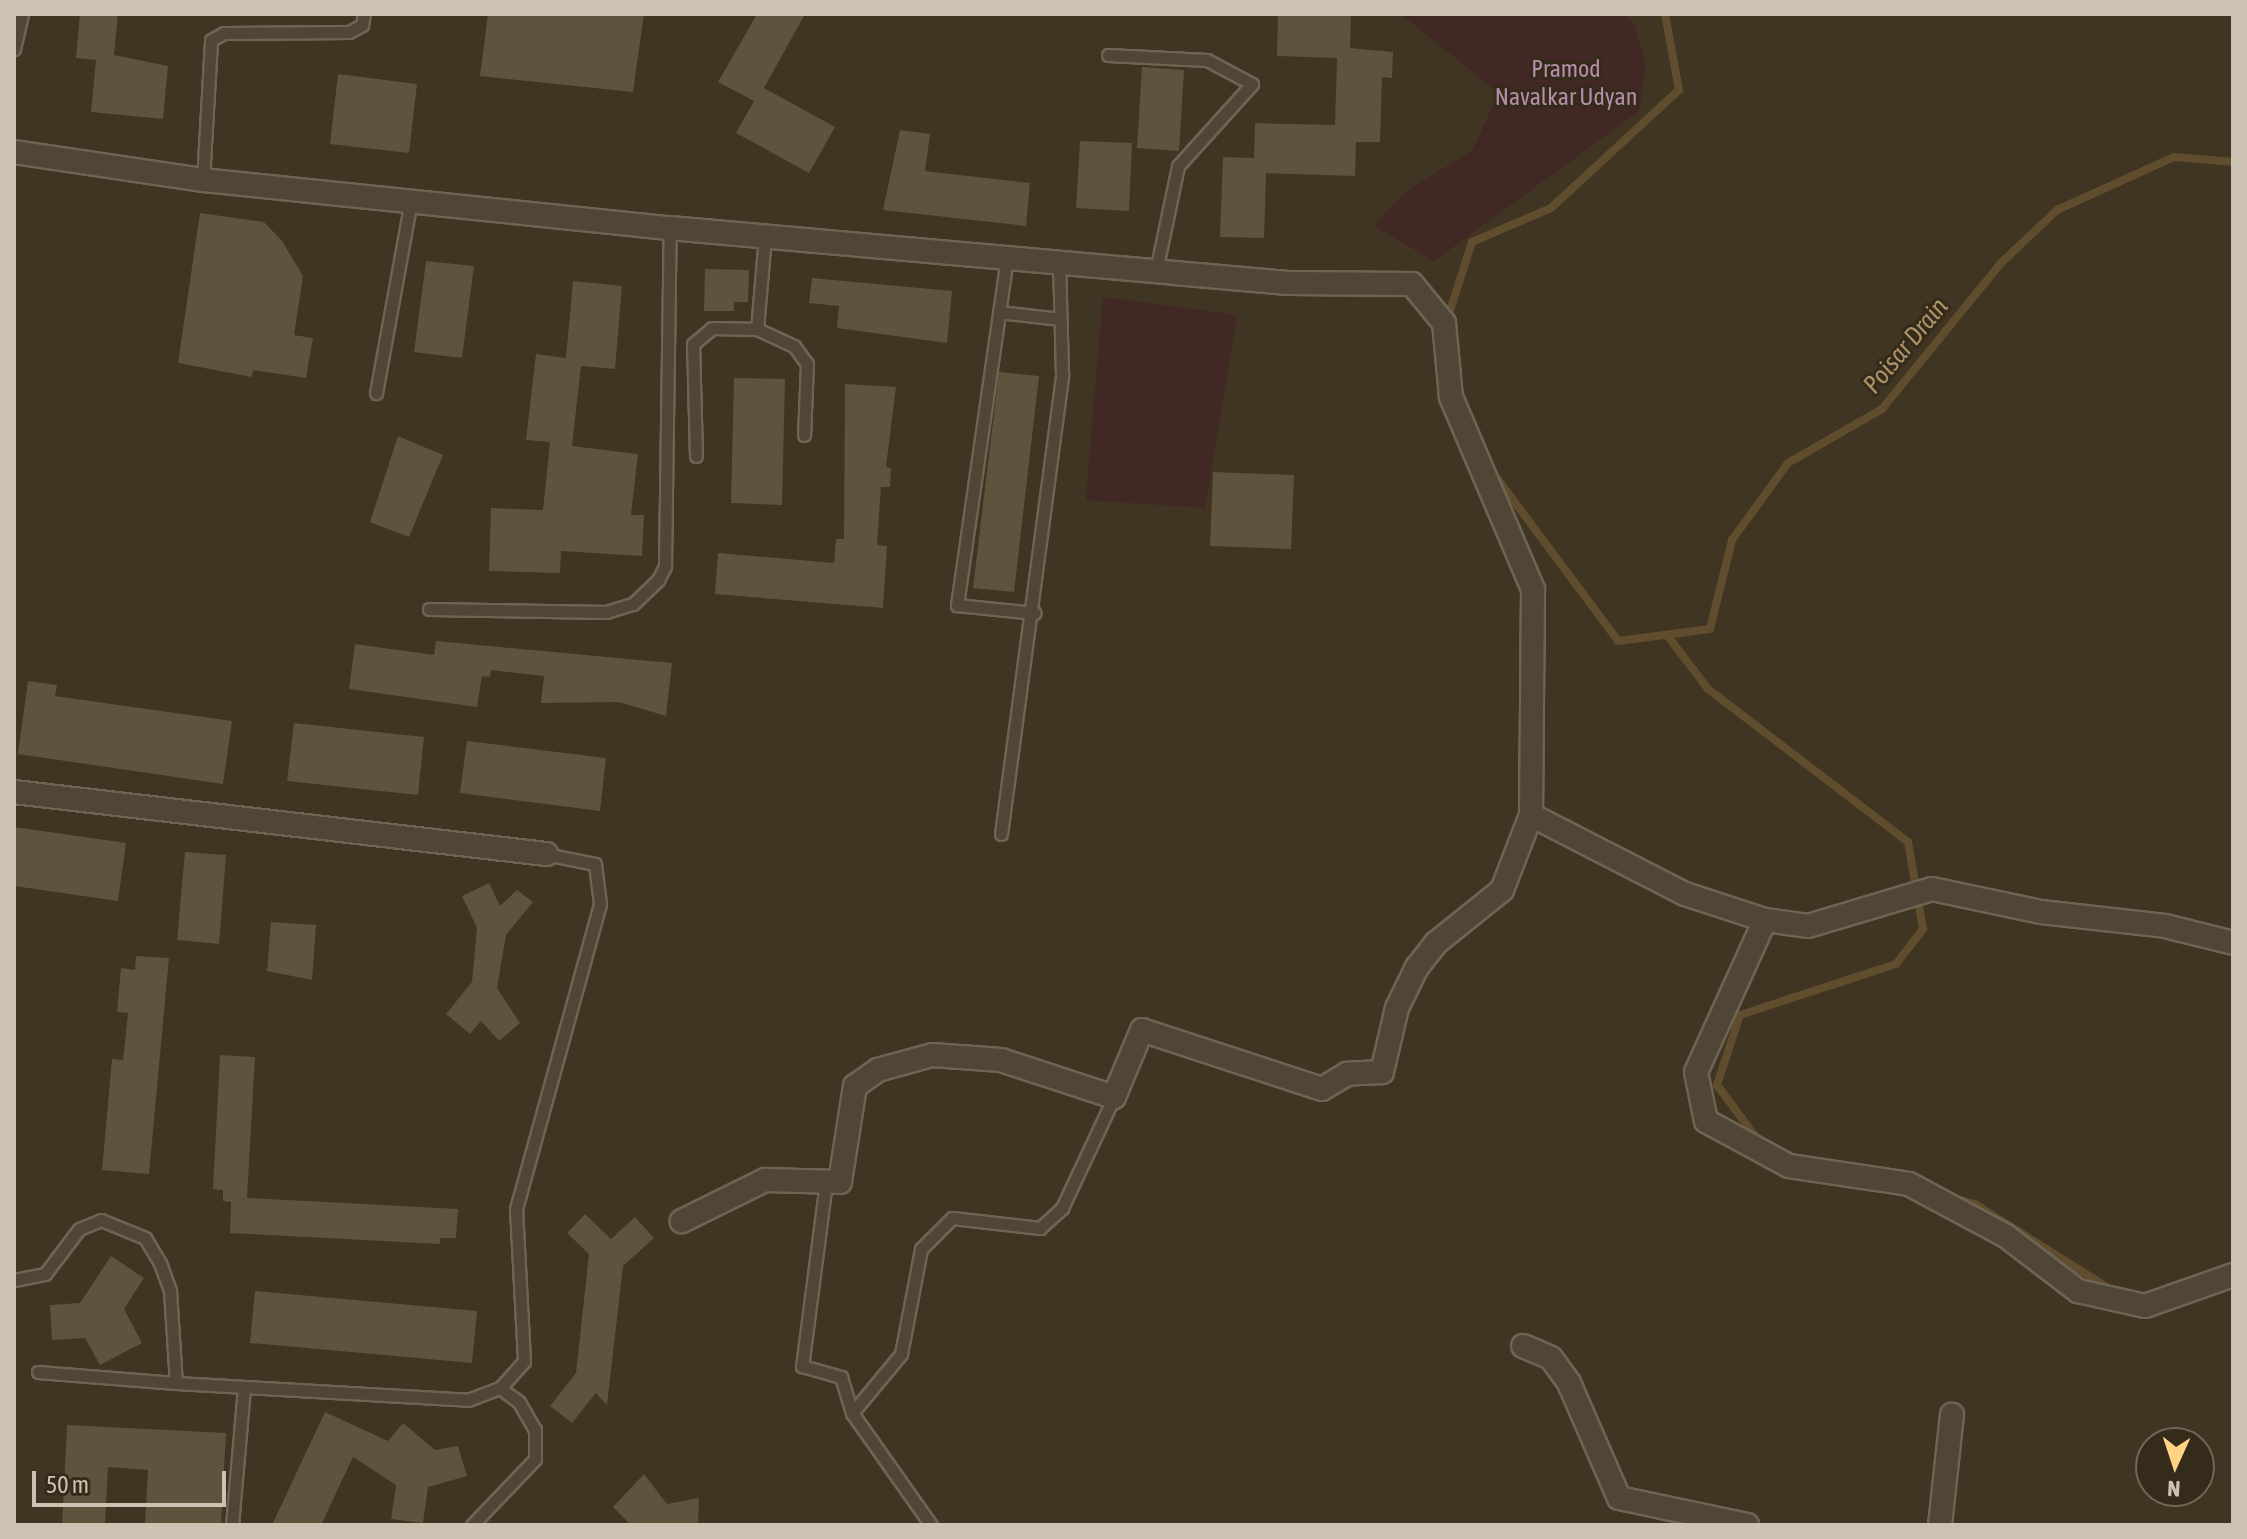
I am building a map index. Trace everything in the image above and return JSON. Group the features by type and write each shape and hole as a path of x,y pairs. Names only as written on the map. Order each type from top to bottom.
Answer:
{"street":[{"path":"14,152 203,180 670,228 1288,283 1412,284 1444,323 1451,397 1533,589 1531,815 1502,890 1436,943 1417,967 1397,1008 1382,1072 1347,1074 1322,1089 1142,1030 1114,1097 964,1053 878,1070 855,1086 840,1182 765,1180 682,1221"},
{"path":"14,792 546,854"},
{"path":"1531,815 1685,894 1765,920 1808,926 1932,889 2041,912 2165,926 2233,943"},
{"path":"1765,920 1696,1072 1706,1121 1789,1166 1909,1184 2006,1236 2078,1291 2145,1306 2233,1275"},
{"path":"1523,1346 1551,1358 1569,1383 1619,1498 1747,1525"},
{"path":"1940,1525 1952,1415"}],"lane":[{"path":"14,49 22,14"},
{"path":"203,180 211,40 224,33 349,32 362,25 364,14"},
{"path":"1108,55 1207,60 1252,84 1178,166 1156,271"},
{"path":"376,393 411,201"},
{"path":"429,609 606,612 633,604 658,580 665,566 670,228"},
{"path":"757,329 765,236"},
{"path":"1007,258 957,605 1035,613"},
{"path":"1001,834 1035,613 1062,374 1059,262"},
{"path":"999,312 1061,319"},
{"path":"696,456 693,344 712,328 757,329 794,346 807,364 804,435"},
{"path":"38,1372 244,1389 468,1400 500,1388 524,1361 516,1209 600,904 595,864 546,854"},
{"path":"852,1413 901,1354 921,1249 952,1218 1040,1228 1062,1208 1114,1097"},
{"path":"826,1182 802,1366 841,1377 852,1413 931,1525"},
{"path":"14,1280 45,1274 79,1229 101,1220 145,1238 170,1291 176,1383"},
{"path":"472,1525 535,1459 535,1430 519,1402 500,1388"},
{"path":"232,1525 244,1389"}],"green space":[{"name":"Pramod Navalkar Udyan","path":"1400,14 1624,14 1634,23 1646,66 1639,111 1434,261 1374,226 1406,191 1472,151 1499,93"},
{"path":"1103,297 1237,315 1205,508 1086,500"}],"building":[{"path":"80,14 118,14 114,55 168,66 163,119 91,112 96,60 76,58"},
{"path":"488,14 644,14 633,92 480,76"},
{"path":"757,14 805,14 764,88 835,127 809,173 736,133 754,101 718,82"},
{"path":"1278,14 1351,14 1350,48 1393,52 1392,78 1382,77 1380,142 1356,142 1355,176 1266,173 1264,238 1220,237 1223,157 1254,158 1255,123 1335,125 1337,58 1277,56"},
{"path":"1142,67 1184,70 1179,151 1137,148"},
{"path":"338,74 417,84 409,153 330,144"},
{"path":"900,130 930,134 925,171 1030,183 1026,226 883,210"},
{"path":"1080,141 1132,143 1129,211 1076,208"},
{"path":"200,213 264,222 282,241 303,276 294,335 313,338 306,378 253,370 252,377 178,363"},
{"path":"426,261 474,266 462,358 414,352"},
{"path":"705,269 749,270 748,302 734,302 734,311 704,311"},
{"path":"812,278 952,291 947,343 837,328 839,306 809,303"},
{"path":"573,281 622,286 615,369 581,366 572,446 638,454 631,515 644,515 642,556 561,551 560,573 489,571 491,508 543,510 550,442 526,440 536,354 566,358"},
{"path":"999,372 1039,376 1014,592 973,588"},
{"path":"734,378 785,379 782,505 731,503"},
{"path":"845,384 896,387 886,467 891,468 890,487 881,487 877,545 887,546 883,608 715,594 718,553 834,563 836,539 844,539"},
{"path":"398,436 443,455 409,537 370,522"},
{"path":"1213,472 1294,475 1291,549 1210,546"},
{"path":"436,641 672,663 666,716 619,702 541,703 544,676 491,670 490,677 482,676 477,707 349,689 355,644 434,655"},
{"path":"28,681 57,685 55,696 232,721 223,784 18,754"},
{"path":"294,723 424,737 418,795 287,781"},
{"path":"467,741 606,758 600,811 460,793"},
{"path":"14,827 126,843 118,901 14,886"},
{"path":"185,852 226,855 219,944 177,940"},
{"path":"489,883 500,906 517,890 533,902 506,935 497,988 520,1023 499,1041 481,1021 470,1034 446,1014 472,982 477,928 462,896"},
{"path":"271,922 316,925 312,980 267,971"},
{"path":"136,956 169,958 149,1174 102,1170 112,1059 123,1060 128,1013 117,1012 121,968 135,970"},
{"path":"220,1055 255,1057 247,1198 458,1209 456,1238 440,1238 440,1244 230,1233 231,1202 223,1201 223,1190 213,1189"},
{"path":"585,1214 611,1239 635,1217 654,1238 623,1266 607,1405 596,1393 572,1423 550,1406 576,1373 589,1254 567,1233"},
{"path":"111,1256 144,1278 124,1309 142,1343 100,1365 85,1338 52,1340 50,1305 80,1303"},
{"path":"255,1291 477,1311 472,1363 250,1343"},
{"path":"325,1412 388,1441 403,1423 435,1450 458,1446 467,1476 428,1487 423,1523 391,1519 396,1485 353,1457 321,1525 272,1525"},
{"path":"67,1425 226,1433 221,1525 145,1525 148,1470 108,1467 105,1525 62,1525"},
{"path":"644,1474 667,1504 699,1498 698,1525 631,1525 613,1507"}],"waterway":[{"path":"1447,320 1472,242 1551,208 1679,90 1665,14"},
{"name":"Poisar Drain","path":"1493,473 1618,641 1710,629 1732,540 1788,463 1882,409 2001,263 2057,210 2174,157 2233,162"},
{"path":"1667,635 1708,689 1908,842 1923,929 1896,964 1740,1015 1717,1085 1758,1140"},
{"path":"1957,1199 1975,1204 2110,1289"}]}
